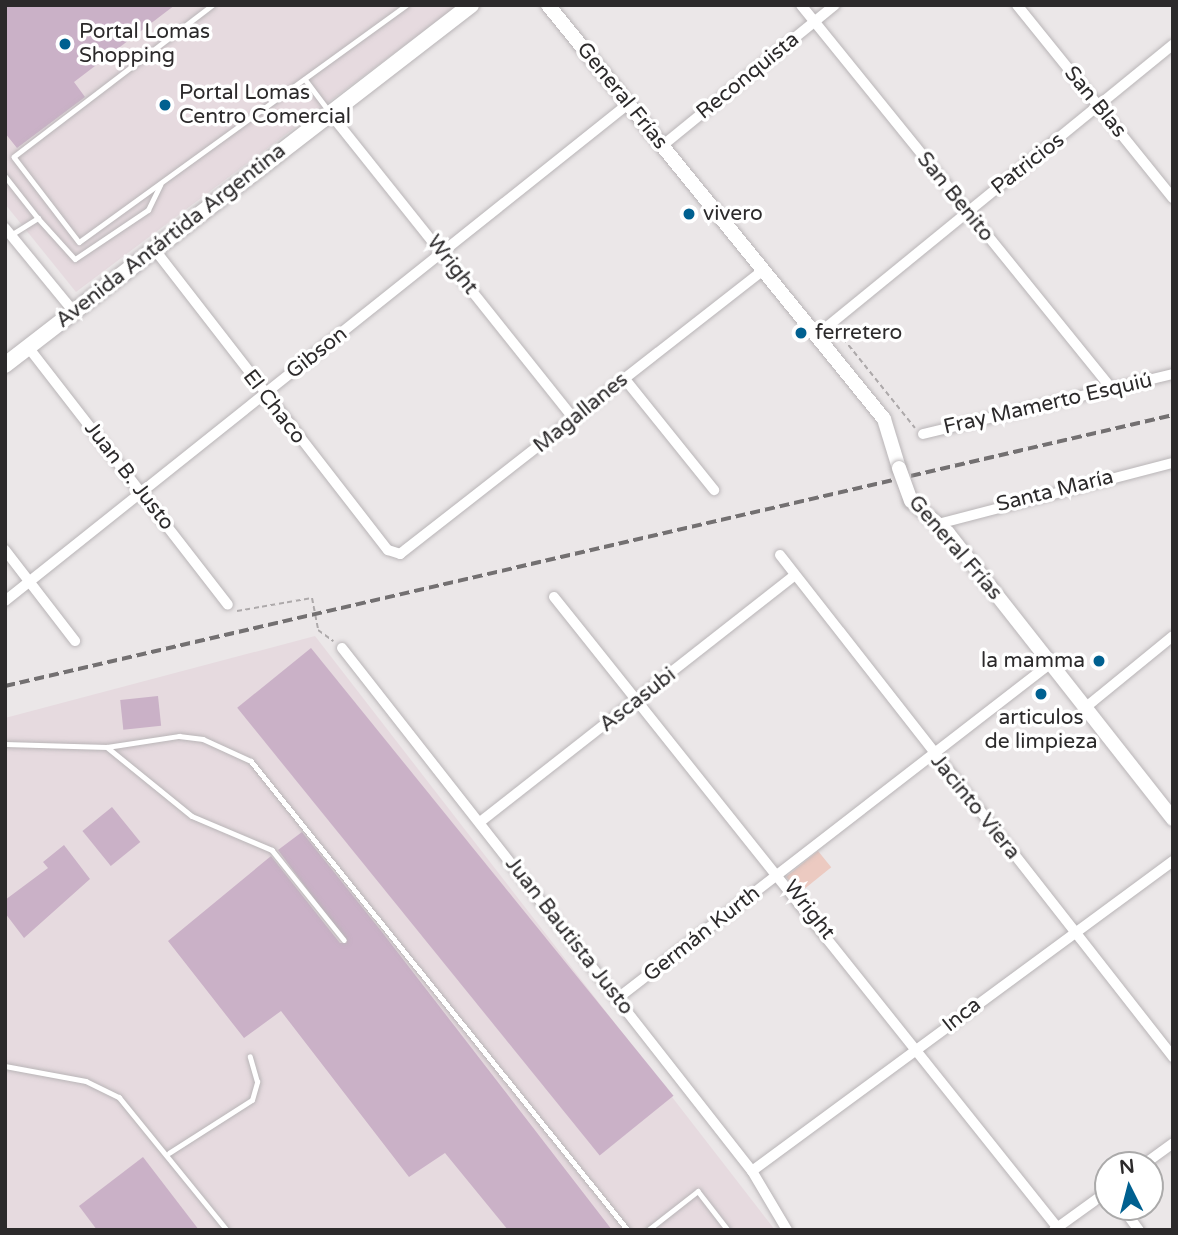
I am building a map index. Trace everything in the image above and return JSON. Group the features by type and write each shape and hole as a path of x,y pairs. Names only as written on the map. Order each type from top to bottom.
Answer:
{"main road":[{"name":"Avenida Antártida Argentina","path":"5,365 330,111 471,5"},
{"name":"General Frías","path":"548,5 884,419 911,501 938,524 1173,819"}],"street":[{"name":"San Benito","path":"801,5 1111,388"},
{"name":"Reconquista","path":"662,146 835,5"},
{"name":"San Blas","path":"1017,5 1173,198"},
{"name":"Patricios","path":"817,335 1173,45"},
{"name":"Gibson","path":"5,601 628,104"},
{"name":"Wright","path":"330,111 573,419"},
{"path":"8,231 74,312"},
{"name":"El Chaco","path":"155,250 263,395 388,550 400,554"},
{"name":"Magallanes","path":"400,554 762,270"},
{"name":"Juan B. Justo","path":"29,347 228,605"},
{"name":"Fray Mamerto Esquiú","path":"923,434 1173,374"},
{"path":"624,378 714,490"},
{"name":"Santa María","path":"938,524 1173,463"},
{"path":"5,550 75,641"},
{"name":"Jacinto Viera","path":"779,555 1173,1057"},
{"name":"Ascasubi","path":"480,822 794,576"},
{"name":"Wright","path":"554,597 781,874 1056,1228"},
{"path":"1086,707 1173,636"},
{"name":"Juan Bautista Justo","path":"342,648 752,1171 787,1230"},
{"name":"Germán Kurth","path":"618,999 1051,663"},
{"name":"Inca","path":"752,1171 919,1049 1074,929 1173,861"},
{"path":"1056,1228 1094,1201"}],"lane":[{"path":"213,5 14,156 79,242 406,5"},
{"path":"305,79 330,111"},
{"path":"5,176 75,260 148,210 161,184"},
{"path":"8,231 38,218"},
{"path":"5,744 107,747 179,736 204,739 251,761 628,1230"},
{"path":"107,747 192,816 272,849 344,940"},
{"path":"169,1153 252,1100 257,1082 250,1057"},
{"path":"5,1066 104,1088 132,1109 227,1230"},
{"path":"648,1230 698,1191 728,1230"}],"path":[{"path":"831,323 903,418 923,434"},
{"path":"228,605 239,612 312,598 318,630 342,648"}],"shaded area":[{"name":"Portal Lomas Centro Comercial","path":"5,5 458,5 76,292 5,204"},
{"path":"315,636 775,1230 5,1230 5,718"},
{"path":"818,851 831,867 799,893 786,877"}],"building":[{"name":"Portal Lomas Shopping","path":"5,5 175,5 74,82 85,97 17,148 5,133"},
{"path":"311,648 673,1096 600,1155 237,708"},
{"path":"158,696 161,726 123,730 120,700"},
{"path":"112,807 140,842 111,866 82,831"},
{"path":"302,832 612,1230 508,1230 445,1153 409,1177 281,1011 244,1038 168,941 271,856 340,943 347,943 278,850"},
{"path":"64,845 90,879 24,938 5,913 5,900 48,868 43,862"},
{"path":"143,1157 199,1230 97,1230 79,1206"}],"railway":[{"path":"5,686 1173,415"}],"place":[{"name":"Portal Lomas Shopping","path":"65,44"},
{"name":"Portal Lomas Centro Comercial","path":"165,105"},
{"name":"vivero","path":"689,214"},
{"name":"ferretero","path":"801,333"},
{"name":"la mamma","path":"1099,661"},
{"name":"articulos de limpieza","path":"1041,694"}]}
